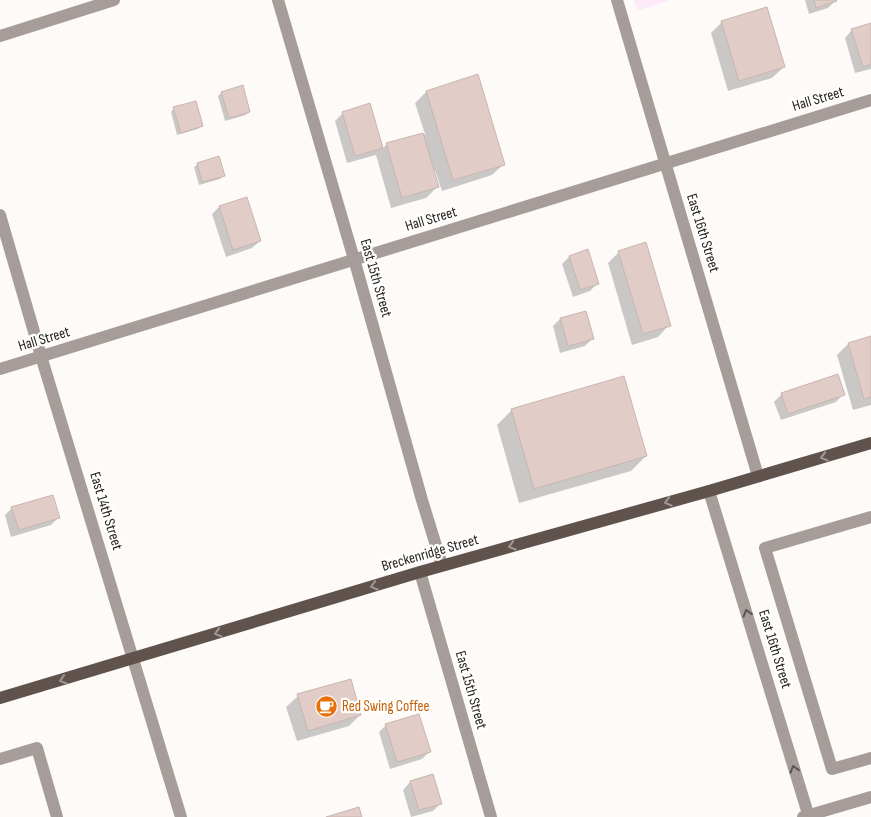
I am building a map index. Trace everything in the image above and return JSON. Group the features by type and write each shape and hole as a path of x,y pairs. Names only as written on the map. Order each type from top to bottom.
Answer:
{"main road":[{"name":"Breckenridge Street","path":"0,698 442,565 709,491 871,443"}],"street":[{"path":"0,36 114,0"},
{"name":"East 15th Street","path":"278,0 442,565"},
{"name":"East 16th Street","path":"617,0 758,476"},
{"name":"Hall Street","path":"0,369 871,100"},
{"name":"East 14th Street","path":"0,215 181,817"},
{"name":"East 16th Street","path":"709,491 807,816"},
{"path":"871,516 765,548 832,769 871,758"},
{"name":"East 15th Street","path":"420,572 491,817"},
{"path":"0,759 37,748 57,817"},
{"path":"807,816 871,797"}],"shaded area":[{"path":"634,0 669,0 638,11"}],"building":[{"path":"814,0 836,0 837,1 816,8"},
{"path":"767,7 785,67 739,81 721,21"},
{"path":"871,23 871,64 863,67 851,29"},
{"path":"478,74 505,165 453,180 426,91"},
{"path":"243,85 250,112 229,118 221,92"},
{"path":"196,101 203,126 181,133 173,107"},
{"path":"370,103 383,148 355,156 342,112"},
{"path":"423,133 439,187 402,198 386,143"},
{"path":"219,156 225,176 202,182 197,163"},
{"path":"247,197 261,241 233,250 219,206"},
{"path":"646,242 671,326 643,334 618,251"},
{"path":"588,249 599,284 580,290 569,256"},
{"path":"586,311 594,339 568,346 560,318"},
{"path":"871,336 871,397 864,399 848,343"},
{"path":"838,374 845,395 788,414 781,393"},
{"path":"624,376 647,456 534,489 511,409"},
{"path":"53,495 60,518 19,530 11,507"},
{"path":"351,679 361,715 308,731 297,694"},
{"path":"419,714 431,752 397,762 385,724"},
{"path":"433,774 442,804 419,810 410,781"},
{"path":"359,807 362,817 326,817"}],"place":[{"name":"Red Swing Coffee","path":"326,706"}]}
